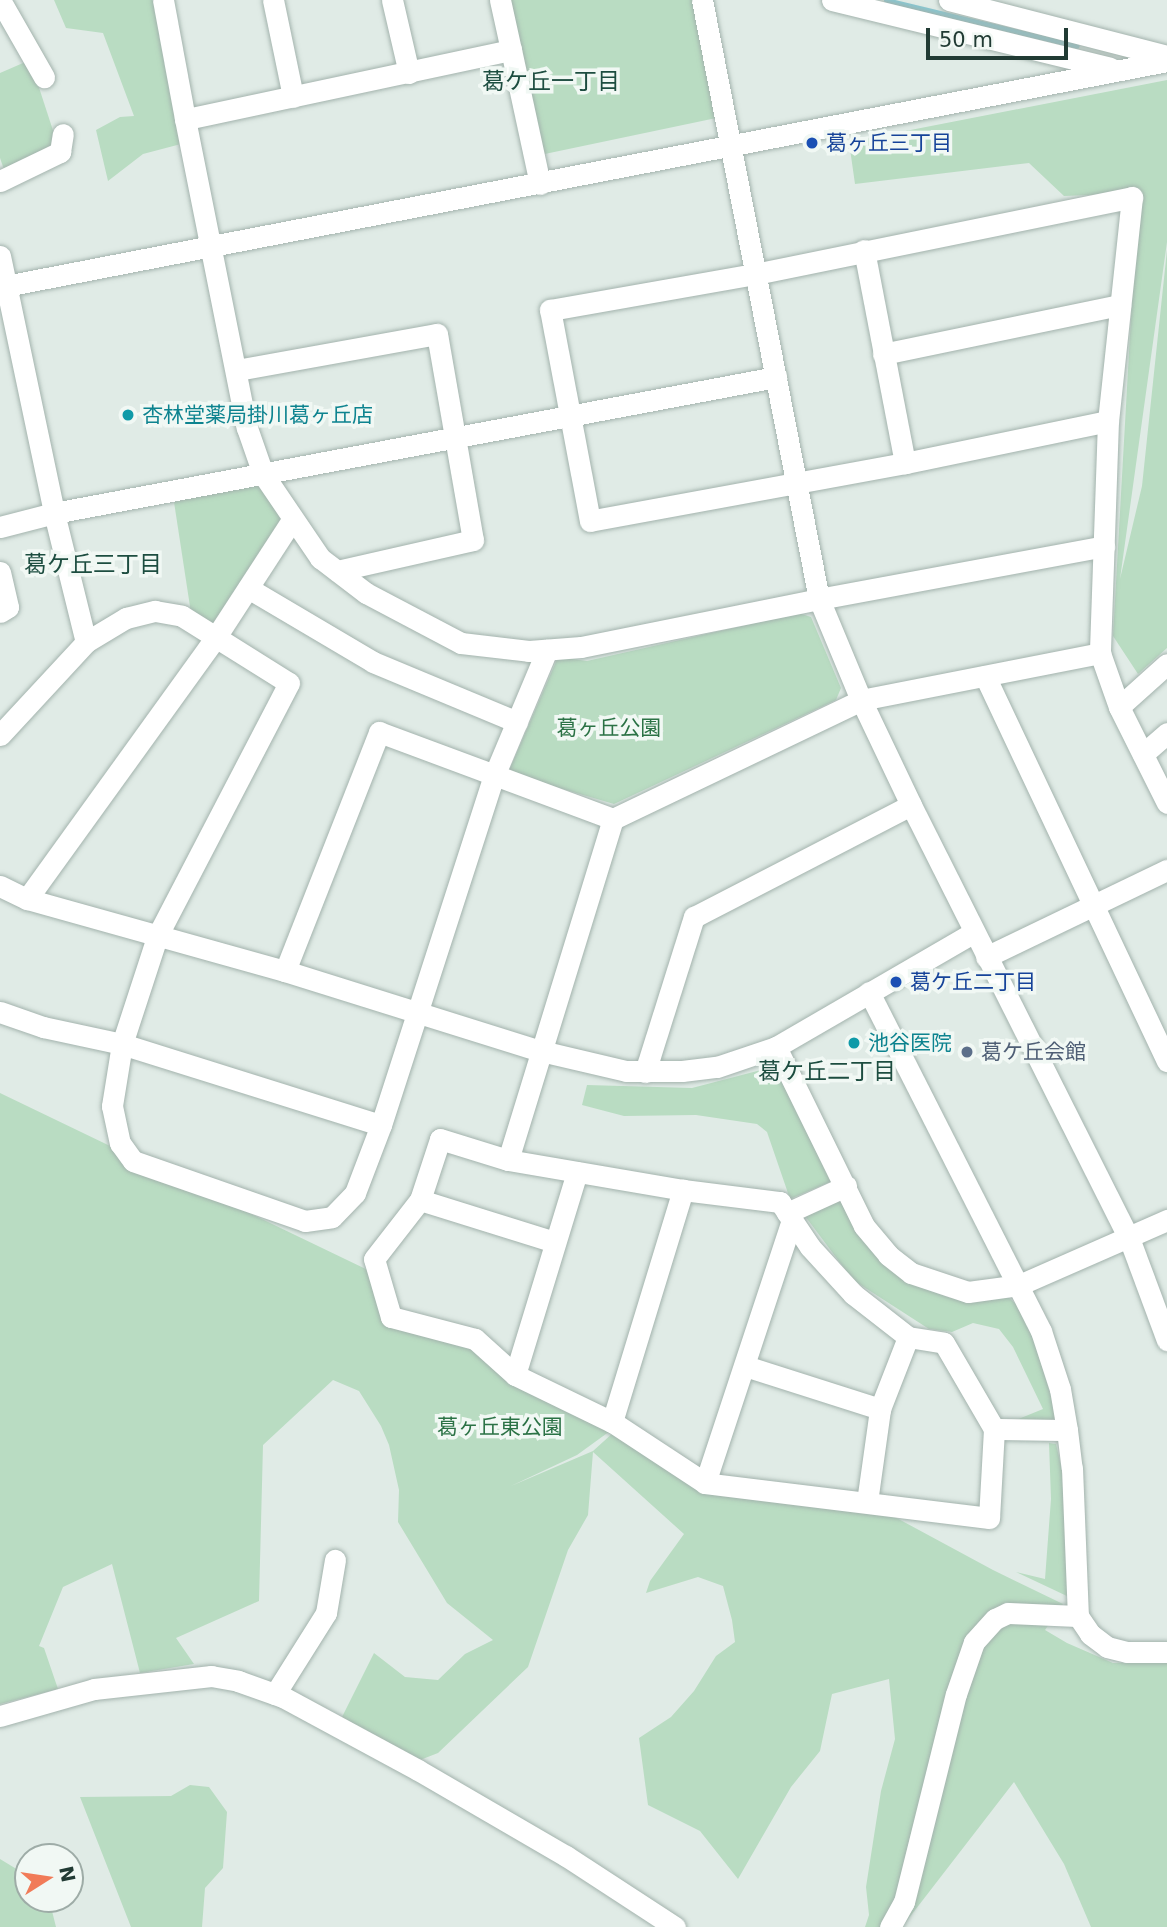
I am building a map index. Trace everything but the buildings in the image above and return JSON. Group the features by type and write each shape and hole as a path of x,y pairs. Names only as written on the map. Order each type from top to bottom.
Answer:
{"street":[{"path":"0,0 44,77"},
{"path":"163,0 209,246 247,428 263,474 292,520 320,558 366,593 461,643 529,651 547,650 581,647 819,598 1104,546"},
{"path":"273,0 293,97"},
{"path":"393,0 409,74"},
{"path":"500,0 540,184"},
{"path":"702,0 819,598 861,701 911,805 973,933 1129,1238 1167,1340"},
{"path":"832,0 1115,70"},
{"path":"949,0 1167,59"},
{"path":"185,119 409,74 511,50"},
{"path":"3,287 540,184 1167,59"},
{"path":"0,181 60,152 63,134"},
{"path":"1108,421 905,463 590,521 550,310 755,274 1132,197 1108,421 1100,653 1119,707 1167,803"},
{"path":"864,250 905,463"},
{"path":"0,256 3,287 86,642"},
{"path":"883,354 1120,305"},
{"path":"237,370 437,334 473,540 337,571"},
{"path":"0,527 54,513 454,440 776,377"},
{"path":"27,899 216,637 292,520"},
{"path":"0,572 8,607 0,612"},
{"path":"248,588 373,662 517,722"},
{"path":"0,735 86,642 126,618 155,611 182,616 289,682 157,937 122,1044 112,1106 120,1143 133,1161 305,1222 332,1217 355,1193 381,1125 494,776 547,650"},
{"path":"285,971 379,732 613,819 861,701 1100,653"},
{"path":"1119,707 1167,664"},
{"path":"985,676 1167,1061"},
{"path":"1143,754 1167,733"},
{"path":"645,1072 694,917 911,805"},
{"path":"508,1160 613,819"},
{"path":"986,957 1167,870"},
{"path":"0,886 27,899 285,971 541,1051 626,1071 645,1072 717,1067 776,1047 973,933"},
{"path":"869,992 1041,1331 1060,1390 1072,1468 1078,1616 1090,1634 1107,1647 1126,1652 1167,1652"},
{"path":"0,1012 43,1027 122,1044 381,1125"},
{"path":"776,1047 864,1226 888,1255 911,1273 968,1292 1019,1286 1167,1220"},
{"path":"440,1139 508,1160 577,1172 683,1190 780,1202 810,1247 853,1294 908,1337 944,1343 994,1429 989,1518 705,1483 612,1422 515,1375 475,1339 391,1317 374,1259 421,1200 440,1139"},
{"path":"515,1375 577,1172"},
{"path":"705,1483 745,1366 790,1216 846,1186"},
{"path":"612,1422 683,1190"},
{"path":"421,1200 555,1242"},
{"path":"867,1502 880,1409 908,1337"},
{"path":"745,1366 880,1409"},
{"path":"994,1429 1067,1430"},
{"path":"275,1694 326,1613 335,1560"},
{"path":"890,1927 904,1902 956,1694 974,1642 995,1619 1008,1613 1078,1616"},
{"path":"0,1716 94,1689 211,1676 238,1681 275,1694 441,1783 566,1856 675,1927"}],"green space":[{"path":"54,0 154,0 181,144 143,154 108,181 96,130 120,117 134,116 103,33 66,28"},
{"path":"506,0 702,0 721,117 540,155"},
{"path":"30,60 61,155 7,178 0,158 0,73"},
{"path":"1167,80 1167,242 1120,579 1142,486 1167,250 1167,648 1138,674 1113,636 1138,193 1064,196 1029,163 855,184 849,142"},
{"path":"261,483 290,523 215,625 191,613 174,502"},
{"name":"葛ヶ丘公園","path":"799,613 811,617 841,688 836,700 614,804 508,773 558,657 587,661"},
{"path":"761,1070 781,1074 832,1181 790,1199 767,1132 757,1124 696,1115 624,1116 582,1105 587,1085 692,1088"},
{"name":"葛ヶ丘東公園","path":"0,1093 372,1272 391,1325 475,1339 617,1426 577,1455 511,1486 593,1451 614,1432 709,1489 867,1502 993,1570 1063,1604 1045,1630 1067,1643 1113,1663 1167,1662 1167,1927 1091,1927 1064,1864 1014,1782 902,1927 865,1927 869,1915 866,1887 881,1791 895,1739 889,1679 832,1694 820,1751 791,1787 738,1879 700,1831 648,1805 639,1738 671,1717 694,1691 716,1656 735,1642 732,1620 723,1586 698,1577 646,1593 650,1581 684,1534 593,1452 588,1515 568,1550 528,1667 438,1753 420,1760 340,1721 374,1653 405,1677 438,1680 465,1654 493,1640 447,1603 398,1522 399,1490 389,1445 381,1426 359,1391 333,1380 263,1445 259,1601 176,1638 194,1664 140,1673 112,1564 63,1587 39,1646 44,1648 58,1689 0,1704"},
{"path":"841,1197 912,1284 950,1298 1008,1297 1018,1306 1033,1335 1057,1417 1041,1426 1016,1420 1043,1409 1013,1347 999,1329 973,1323 952,1332 929,1329 853,1280 805,1216"},
{"path":"1049,1443 1056,1444 1062,1470 1069,1597 1016,1572 1045,1579 1051,1499"},
{"path":"190,1785 209,1787 227,1812 223,1868 205,1888 202,1927 131,1927 80,1797 171,1796"},
{"path":"0,1859 14,1868 14,1913 52,1913 56,1927 0,1927"}],"waterway":[{"path":"886,0 1077,46"}],"place":[{"name":"葛ヶ丘三丁目","path":"812,143"},
{"name":"杏林堂薬局掛川葛ヶ丘店","path":"128,415"},
{"name":"葛ケ丘二丁目","path":"896,982"},
{"name":"池谷医院","path":"854,1043"},
{"name":"葛ケ丘会館","path":"967,1052"}],"district":[{"name":"葛ケ丘一丁目","path":"551,81"},
{"name":"葛ケ丘三丁目","path":"93,564"},
{"name":"葛ケ丘二丁目","path":"827,1071"}]}
